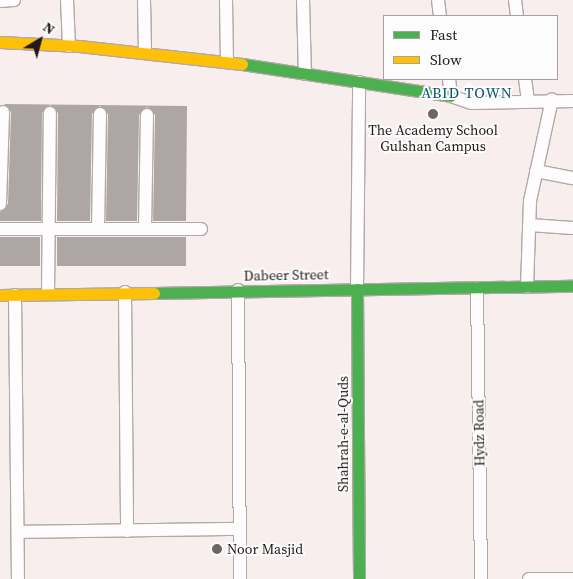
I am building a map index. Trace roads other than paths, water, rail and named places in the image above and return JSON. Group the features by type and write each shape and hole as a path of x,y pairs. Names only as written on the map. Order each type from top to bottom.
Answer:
{"street":[{"path":"0,1 14,0"},
{"path":"67,0 69,46"},
{"path":"144,0 145,53"},
{"path":"226,0 228,62"},
{"path":"303,0 305,74"},
{"path":"438,0 440,15"},
{"path":"515,0 517,15"},
{"path":"0,42 69,46 228,62 451,96 471,103 552,99 573,101"},
{"path":"449,80 451,96"},
{"path":"525,80 528,100"},
{"path":"357,289 358,82"},
{"path":"527,287 529,225 536,171 552,99"},
{"path":"0,204 3,112"},
{"path":"48,293 47,229 50,113"},
{"path":"98,229 100,114"},
{"path":"145,229 148,116"},
{"path":"536,171 573,178"},
{"path":"529,225 573,228"},
{"path":"0,229 201,229"},
{"name":"Dabeer Street","path":"0,295 573,286"},
{"name":"Hydz Road","path":"477,288 481,579"},
{"name":"Shahrah-e-al-Quds","path":"357,289 359,579"},
{"path":"238,290 240,579"},
{"path":"124,292 127,531"},
{"path":"14,295 18,579"},
{"path":"18,532 239,529"},
{"path":"529,579 573,579"}],"place":[{"name":"The Academy School Gulshan Campus","path":"433,114"},
{"name":"Noor Masjid","path":"217,549"}],"district":[{"name":"ABID TOWN","path":"467,93"}]}
